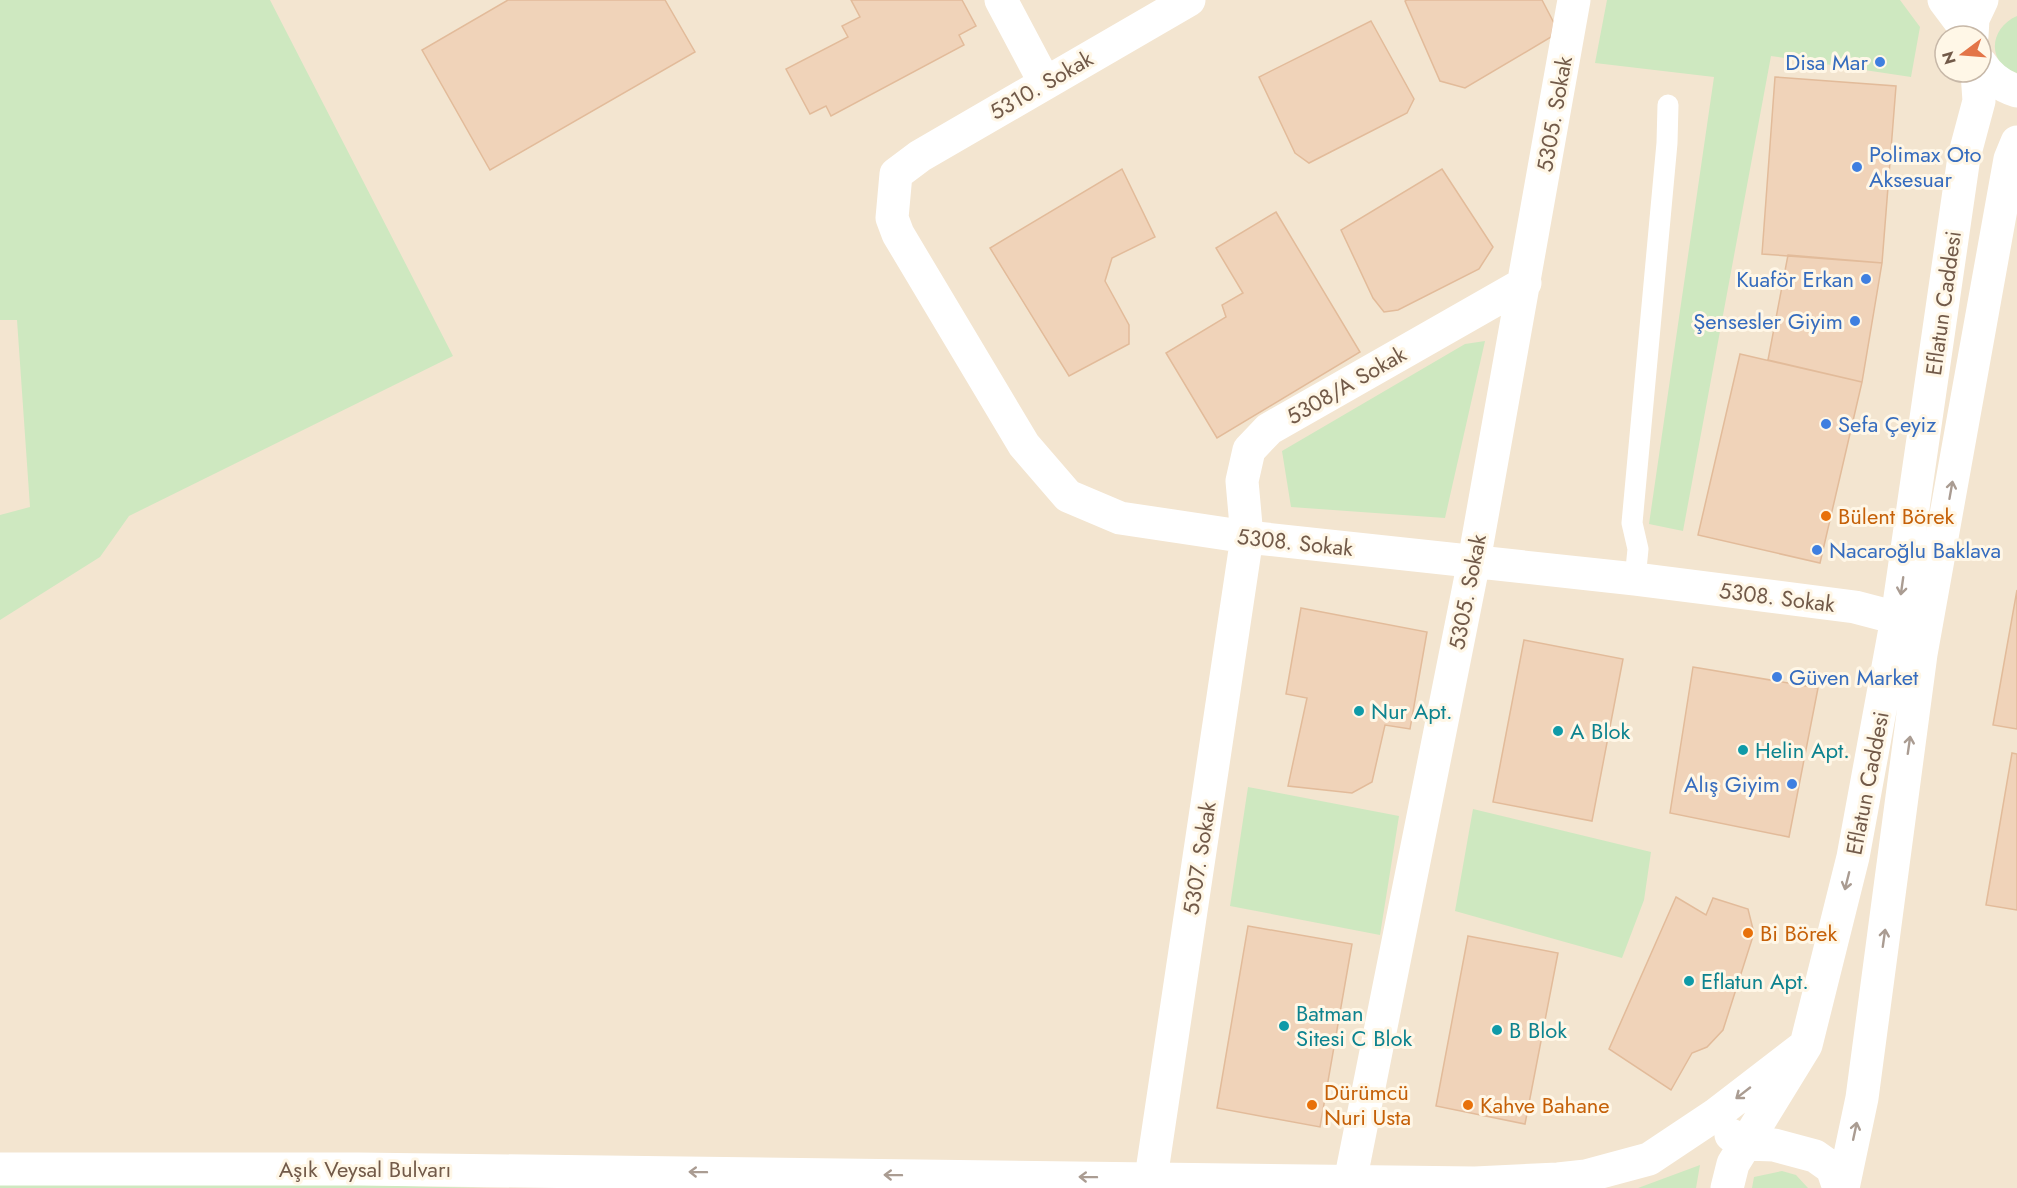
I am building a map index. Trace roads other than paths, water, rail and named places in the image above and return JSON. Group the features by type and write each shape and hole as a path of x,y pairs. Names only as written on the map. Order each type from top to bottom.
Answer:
{"main road":[{"path":"1000,0 1045,83"},
{"name":"5310. Sokak","path":"896,174 920,156 1189,0"},
{"name":"5305. Sokak","path":"1350,1182 1474,561 1574,0"},
{"path":"1944,0 1963,24"},
{"path":"1973,24 1982,0"},
{"path":"1993,78 2004,87 2017,91"},
{"name":"Eflatun Caddesi","path":"1727,1188 1733,1164 1806,1045 1853,857 1897,618 1964,158 1979,101 1978,84"},
{"name":"Eflatun Caddesi","path":"1841,1188 1862,1098 1921,654 2010,159 2017,142"},
{"name":"5308. Sokak","path":"896,174 892,218 898,234 1024,445 1068,496 1120,518 1247,537 1635,579 1855,607 1897,618"},
{"name":"5308/A Sokak","path":"1247,537 1242,481 1249,450 1269,429 1524,283"},
{"name":"5307. Sokak","path":"1151,1178 1247,537"},
{"name":"Aşık Veysal Bulvarı","path":"0,1169 359,1169 1475,1183 1558,1179 1586,1176 1649,1159 1707,1120 1806,1045"},
{"path":"1707,1120 1746,1144 1774,1145 1815,1156 1832,1168 1841,1188"},
{"path":"1558,1179 1593,1188"}],"lane":[{"path":"1635,579 1638,549 1632,523 1667,143 1668,105"}],"place":[{"name":"Disa Mar","path":"1880,62"},
{"name":"Polimax Oto Aksesuar","path":"1857,167"},
{"name":"Kuaför Erkan","path":"1866,279"},
{"name":"Şensesler Giyim","path":"1855,321"},
{"name":"Sefa Çeyiz","path":"1826,424"},
{"name":"Bülent Börek","path":"1826,516"},
{"name":"Nacaroğlu Baklava","path":"1817,550"},
{"name":"Güven Market","path":"1777,677"},
{"name":"Nur Apt.","path":"1359,711"},
{"name":"A Blok","path":"1558,731"},
{"name":"Helin Apt.","path":"1743,750"},
{"name":"Alış Giyim","path":"1792,784"},
{"name":"Bi Börek","path":"1748,933"},
{"name":"Eflatun Apt.","path":"1689,981"},
{"name":"Batman Sitesi C Blok","path":"1284,1026"},
{"name":"B Blok","path":"1497,1030"},
{"name":"Dürümcü Nuri Usta","path":"1312,1105"},
{"name":"Kahve Bahane","path":"1468,1105"}]}
